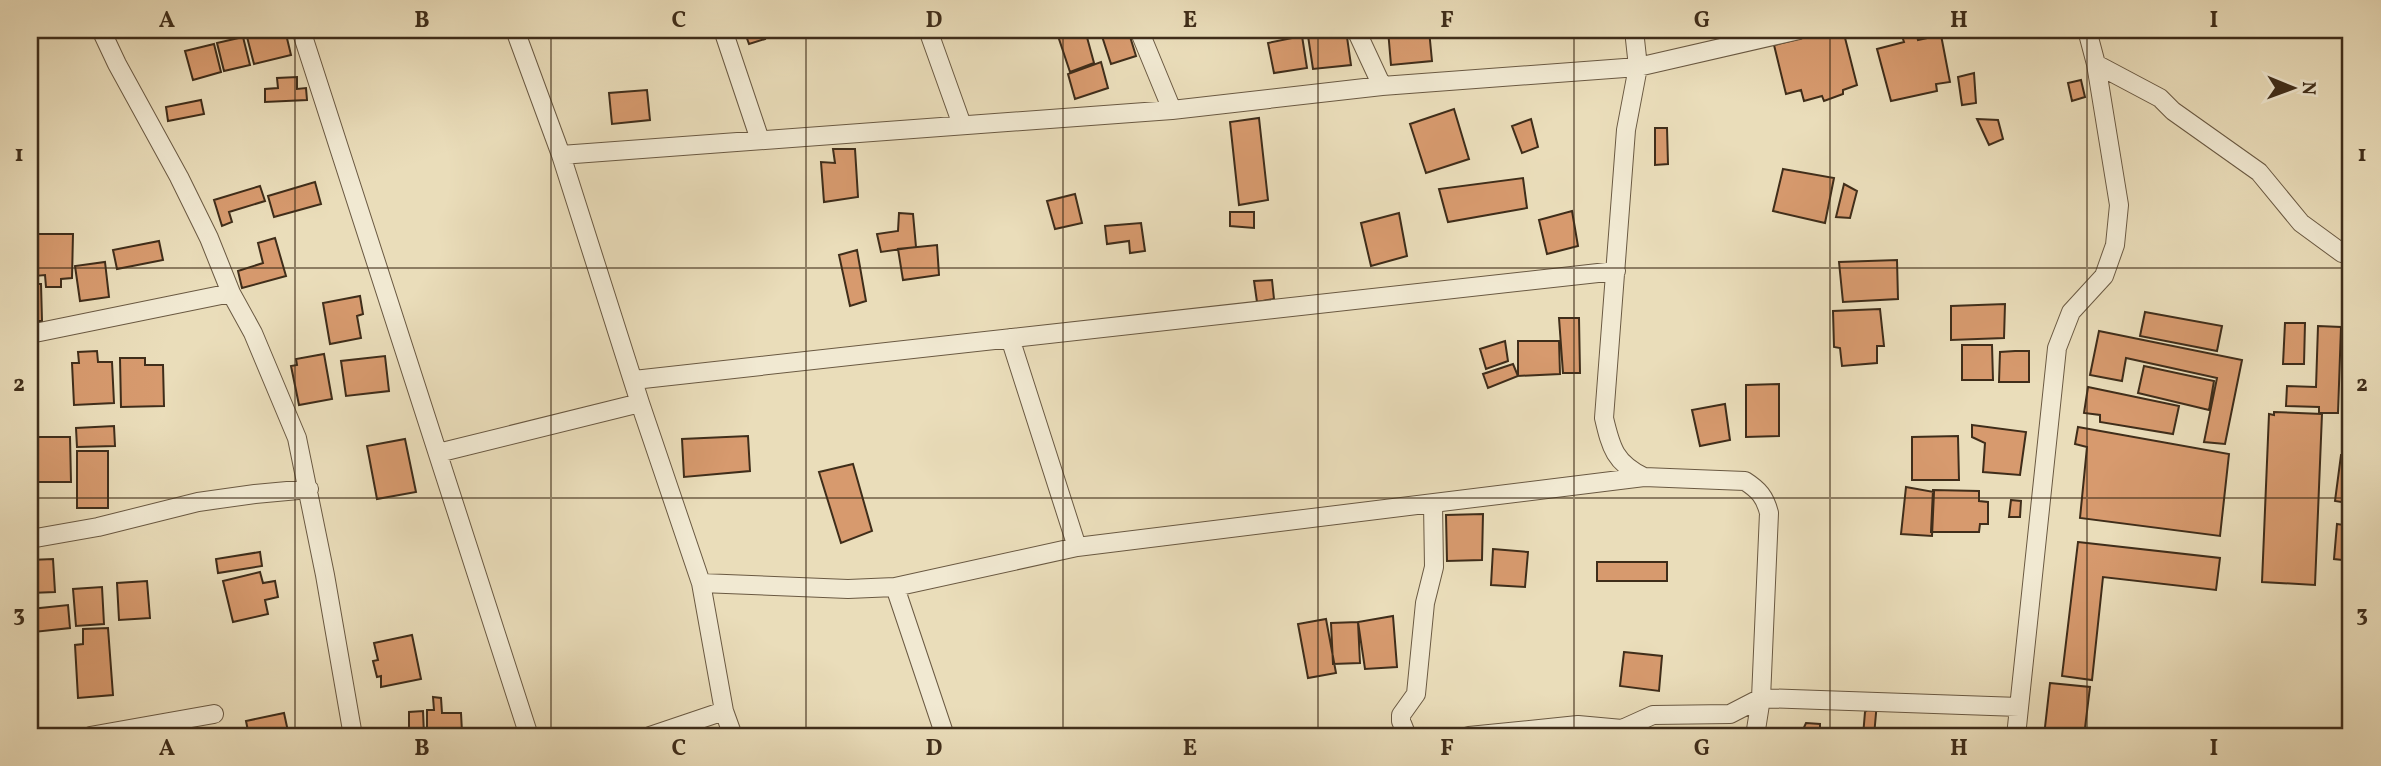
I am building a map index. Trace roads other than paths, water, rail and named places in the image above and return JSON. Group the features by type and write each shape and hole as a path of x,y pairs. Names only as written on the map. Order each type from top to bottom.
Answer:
{"street":[{"path":"101,30 209,238 297,438 309,489 353,736"},
{"path":"301,30 529,736"},
{"path":"515,30 561,155 701,583 724,711 733,736"},
{"path":"723,30 760,140"},
{"path":"928,30 962,125"},
{"path":"1139,30 1172,110"},
{"path":"1356,30 1382,86"},
{"path":"1634,30 1638,67 1626,130 1605,418 1611,447 1629,470 1644,477"},
{"path":"561,155 1172,110 1382,86 1638,67 1799,30"},
{"path":"2016,736 2057,348 2071,312 2104,276 2115,245 2119,205 2096,64 2087,30"},
{"path":"2096,64 2160,98 2173,111 2259,172 2301,223 2342,253 2351,254"},
{"path":"634,380 1616,271"},
{"path":"30,334 231,293"},
{"path":"1010,338 1077,547"},
{"path":"438,453 640,403"},
{"path":"701,583 848,589 895,587 1077,547 1644,477 1745,481 1757,489 1765,500 1769,513 1761,698 1755,736"},
{"path":"30,538 97,527 198,502 309,489"},
{"path":"1407,736 1401,715 1416,694 1424,603 1434,567 1433,503"},
{"path":"895,587 945,736"},
{"path":"1469,736 1578,725 1622,729 1653,715 1730,714 1761,698 2019,707"},
{"path":"650,736 724,711"},
{"path":"90,736 214,714"}]}
